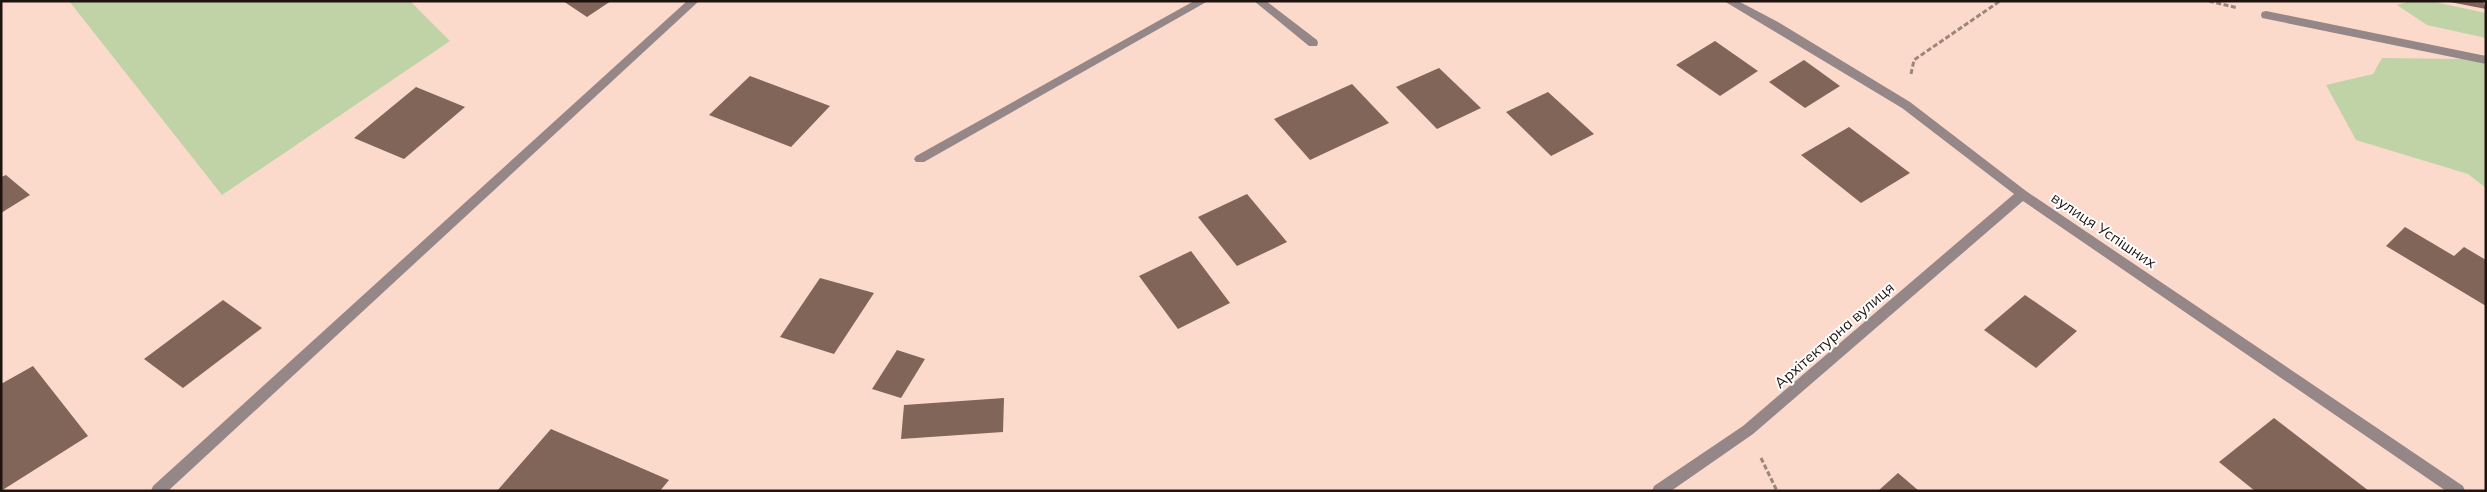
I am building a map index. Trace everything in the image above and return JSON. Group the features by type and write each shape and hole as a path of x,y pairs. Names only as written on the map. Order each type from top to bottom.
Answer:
{"street":[{"path":"158,491 694,1"},
{"path":"920,160 1203,1"},
{"path":"1259,1 1313,43"},
{"name":"вулиця Успішних","path":"1729,1 1774,25 1906,105 2022,194 2458,491"},
{"path":"2266,15 2486,60"},
{"name":"Архітектурна вулиця","path":"1659,491 1748,430 2022,194"}],"path":[{"path":"1906,105 1914,60 2000,1"}],"green space":[{"path":"69,1 410,1 450,41 222,195"},
{"path":"2410,1 2430,1 2486,13 2486,38 2427,25 2397,5"},
{"path":"2486,55 2486,188 2468,174 2356,140 2326,85 2373,74 2382,58 2466,59"}],"building":[{"path":"563,1 611,1 587,17"},
{"path":"2483,1 2486,9 2450,2"},
{"path":"1715,41 1758,71 1720,96 1676,65"},
{"path":"1804,60 1840,86 1805,108 1769,82"},
{"path":"1439,68 1481,108 1437,129 1396,87"},
{"path":"750,76 830,106 791,147 709,115"},
{"path":"1352,84 1389,123 1310,160 1274,119"},
{"path":"416,87 465,107 404,159 354,138"},
{"path":"1548,92 1594,134 1551,156 1506,112"},
{"path":"1849,127 1910,173 1861,203 1801,155"},
{"path":"6,175 30,195 1,213 1,177"},
{"path":"1247,194 1287,242 1237,266 1198,217"},
{"path":"2405,227 2454,256 2464,247 2486,260 2486,306 2386,246"},
{"path":"1191,251 1230,303 1178,329 1139,276"},
{"path":"820,278 874,293 834,354 780,337"},
{"path":"2025,295 2077,331 2036,368 1984,330"},
{"path":"223,300 262,328 183,388 144,359"},
{"path":"897,350 925,359 901,398 872,389"},
{"path":"33,366 88,436 1,491 1,384"},
{"path":"1004,398 1003,432 901,439 904,405"},
{"path":"2274,418 2369,491 2255,491 2219,462"},
{"path":"551,429 669,480 660,491 497,491"},
{"path":"1898,473 1919,491 1878,491"}]}
